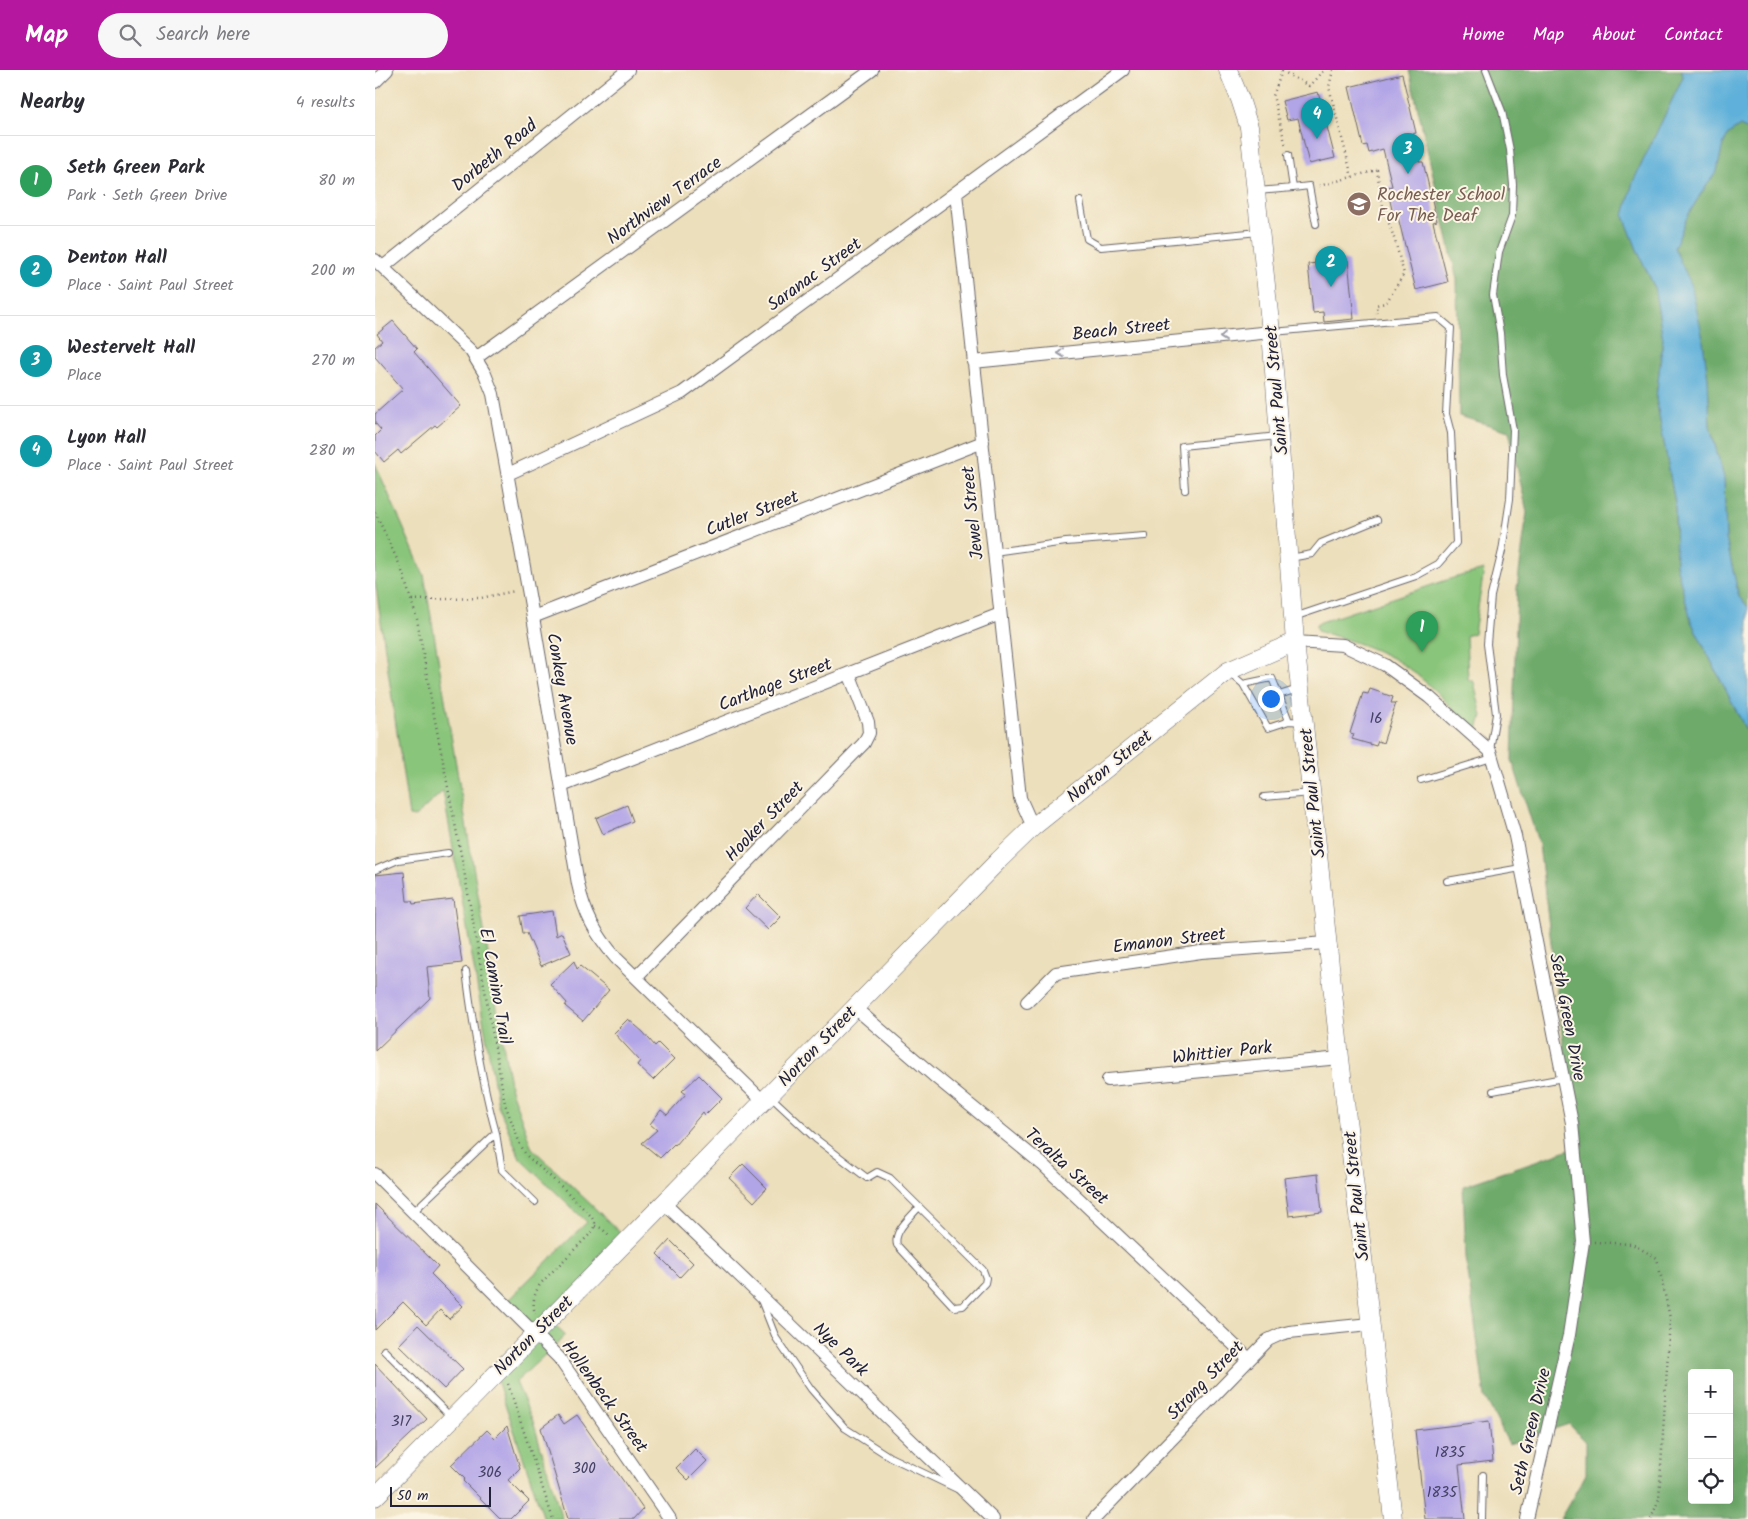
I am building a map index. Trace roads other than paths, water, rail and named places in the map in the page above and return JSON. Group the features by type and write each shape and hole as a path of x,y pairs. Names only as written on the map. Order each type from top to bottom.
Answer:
{"main road":[{"name":"Saint Paul Street","path":"1227,70 1240,99 1249,127 1271,332 1295,642 1301,688 1290,718 1312,793 1327,943 1393,1519"},
{"name":"Norton Street","path":"375,1496 1033,827 1228,671 1295,642"}],"street":[{"path":"375,82 387,70"},
{"name":"Dorbeth Road","path":"379,263 628,70"},
{"name":"Northview Terrace","path":"476,358 872,70"},
{"name":"Saranac Street","path":"508,474 682,392 1123,70"},
{"name":"Jewel Street","path":"956,192 1020,798 1033,827"},
{"name":"Conkey Avenue","path":"379,263 465,344 485,374 493,394 563,786 578,884 587,917 607,947 636,977 766,1098"},
{"name":"Beach Street","path":"973,362 1271,332"},
{"name":"Cutler Street","path":"533,617 983,442"},
{"name":"Carthage Street","path":"563,786 1000,614"},
{"path":"1295,642 1343,645 1385,666 1429,697 1491,754"},
{"name":"Hooker Street","path":"636,977 864,744 869,733 868,722 849,673"},
{"name":"Seth Green Drive","path":"1491,754 1495,774 1515,836 1572,1123 1583,1242 1569,1335 1527,1519"},
{"name":"Emanon Street","path":"1027,1002 1056,973 1201,952 1327,943"},
{"name":"Teralta Street","path":"854,1007 933,1075 1042,1164 1249,1360"},
{"name":"Whittier Park","path":"1108,1080 1340,1058"},
{"name":"Hollenbeck Street","path":"375,1174 413,1212 540,1328 670,1519"},
{"name":"Nye Park","path":"664,1203 993,1519"},
{"name":"Strong Street","path":"1094,1519 1268,1340 1281,1334 1370,1324"}],"lane":[{"path":"1421,780 1491,754 1497,714 1487,644 1491,596 1502,551 1510,499 1513,430 1503,375 1500,334 1493,294 1499,252 1512,216 1513,185 1510,150 1501,111 1486,70"},
{"path":"1288,155 1293,188"},
{"path":"1256,191 1309,186 1315,224"},
{"path":"1079,201 1087,238 1101,248 1260,232"},
{"path":"1271,332 1438,317 1451,328 1446,414 1451,433 1456,543 1438,564 1416,576 1294,617"},
{"path":"1185,490 1182,446 1279,436"},
{"path":"1289,558 1312,554 1321,543 1377,520"},
{"path":"993,552 1066,542 1145,536"},
{"path":"1228,671 1243,684 1253,698 1268,728 1290,718 1280,705 1272,678 1243,684"},
{"path":"1276,695 1301,688"},
{"path":"1264,797 1312,793"},
{"path":"375,870 398,860 448,853"},
{"path":"1447,881 1521,868"},
{"path":"466,971 484,1088 496,1133 502,1170 535,1202"},
{"path":"1493,1091 1563,1078"},
{"path":"766,1098 867,1178 877,1172 890,1178 983,1270 987,1278 985,1283 963,1306 954,1307 897,1245 895,1240 899,1231 919,1207"},
{"path":"413,1212 496,1133"},
{"path":"758,1294 776,1338 811,1389 845,1428 890,1457 967,1494"},
{"path":"384,1350 452,1418"},
{"path":"1481,1519 1483,1475"}],"water":[{"path":"1682,70 1748,70 1748,130 1740,126 1728,134 1722,148 1717,171 1688,215 1674,248 1691,284 1702,334 1708,379 1710,427 1724,478 1726,539 1739,597 1748,607 1748,734 1691,621 1676,564 1675,503 1656,398 1663,339 1654,286 1624,216 1633,182 1683,77"}],"place":[{"name":"Lyon Hall","path":"1317,139"},
{"name":"Westervelt Hall","path":"1408,174"},
{"name":"Rochester School For The Deaf","path":"1359,204"},
{"name":"Denton Hall","path":"1331,287"},
{"name":"Seth Green Park","path":"1422,652"}]}
